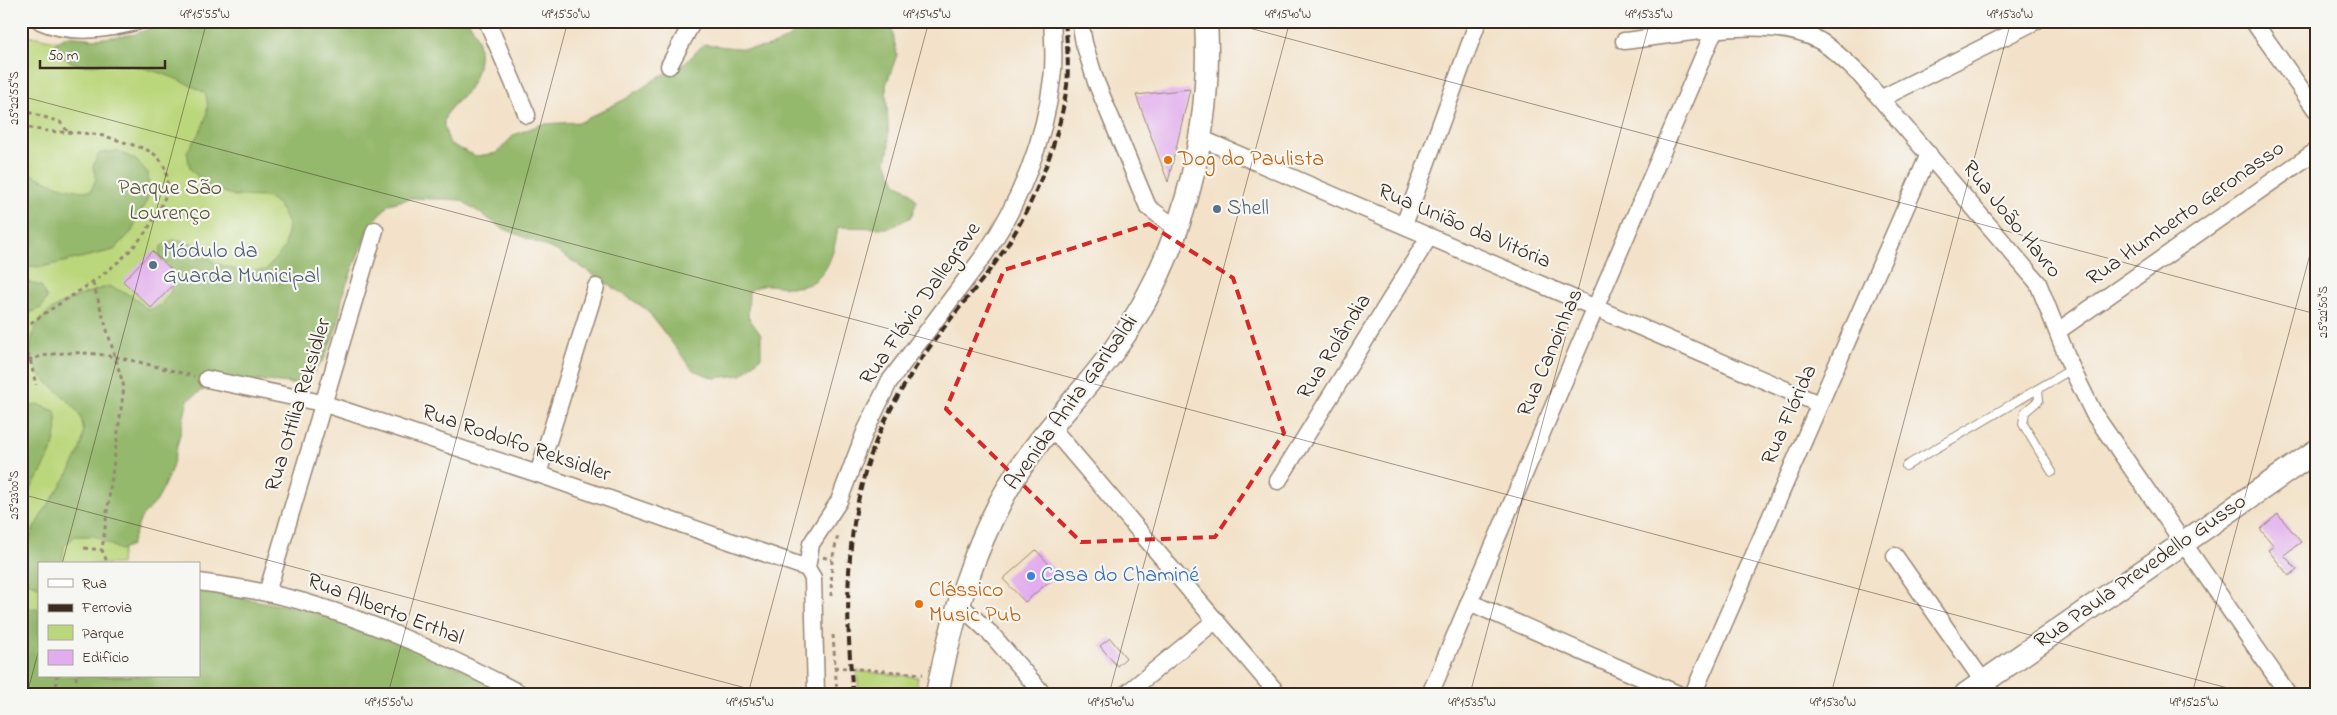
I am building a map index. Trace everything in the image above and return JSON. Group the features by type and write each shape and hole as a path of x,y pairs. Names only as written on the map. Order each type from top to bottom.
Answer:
{"main road":[{"name":"Avenida Anita Garibaldi","path":"939,686 958,602 996,509 1013,479 1051,427 1124,336 1152,286 1176,228 1194,170 1200,138 1207,76 1206,21"},
{"name":"Rua Paula Prevedello Gusso","path":"1981,690 2183,543 2316,451"}],"street":[{"path":"40,21 61,29 82,30 119,26 138,21"},
{"path":"487,21 527,115"},
{"path":"669,66 694,21"},
{"name":"Rua Flávio Dallegrave","path":"816,694 812,578 807,568 811,544 831,516 846,487 865,432 889,382 986,254 1014,206 1035,151 1046,113 1052,80 1052,21"},
{"path":"1080,21 1084,43 1096,82 1148,207 1176,228"},
{"path":"1404,226 1478,21"},
{"path":"1882,98 2036,21"},
{"path":"2254,21 2316,110"},
{"name":"Rua João Havro","path":"1624,41 1756,27 1800,33 1819,41 1838,54 1882,98 2038,283 2072,369 2103,429 2288,694"},
{"name":"Rua Canoinhas","path":"1430,694 1714,31"},
{"name":"Rua União da Vitória","path":"1200,138 1819,404"},
{"name":"Rua Humberto Geronasso","path":"2058,332 2316,151"},
{"name":"Rua Flórida","path":"1692,694 1929,154"},
{"name":"Rua Ottília Reksidler","path":"267,593 375,230"},
{"name":"Rua Rolândia","path":"1278,481 1429,236"},
{"path":"538,474 596,287"},
{"name":"Rua Rodolfo Reksidler","path":"207,379 322,403 538,474 807,568"},
{"path":"1051,427 1278,694"},
{"path":"1895,556 1981,690"},
{"name":"Rua Alberto Erthal","path":"200,582 267,593 335,612 390,631 464,664 521,694"},
{"path":"958,602 992,635 1043,694"},
{"path":"1469,602 1678,694"},
{"path":"1126,694 1216,620"}],"lane":[{"path":"1906,466 2072,369"},
{"path":"2038,389 2039,400 2025,412 2023,424 2052,472"}],"path":[{"path":"21,110 60,122 68,133"},
{"path":"21,126 50,132 94,134 117,140 150,152 163,162 168,178 166,196 147,232 118,264 93,283 44,313 21,330"},
{"path":"93,283 124,387 102,550 107,562"},
{"path":"21,340 30,359 36,385"},
{"path":"21,363 52,352 83,352 207,379"},
{"path":"84,548 102,550"},
{"path":"831,600 832,560"},
{"path":"832,628 836,694"},
{"path":"834,667 925,674 939,686"},
{"path":"56,694 57,678"},
{"path":"76,678 77,694"}],"highlighted area":[{"path":"1149,224 1233,278 1284,433 1215,537 1081,542 946,409 1004,270"}],"green space":[{"path":"170,21 468,21 477,38 479,47 476,73 468,90 448,112 444,124 450,144 476,156 497,153 514,135 542,124 581,122 627,98 660,76 684,64 704,44 732,48 759,48 784,40 795,33 805,21 894,21 892,29 897,55 886,85 889,147 886,162 896,183 907,189 917,201 911,217 889,228 838,227 834,247 827,266 814,281 794,287 767,285 749,291 748,317 761,335 761,357 742,375 714,378 693,370 646,309 557,251 502,228 461,200 412,198 389,204 369,227 343,293 338,324 324,359 311,375 294,383 232,382 201,391 188,400 172,468 157,501 141,518 131,545 120,550 94,536 75,536 64,546 62,562 38,562 38,586 26,582 23,564 27,545 35,526 69,472 78,454 83,437 82,422 75,409 66,398 43,378 35,366 31,352 33,335 38,324 54,308 64,302 109,286 132,296 148,310 160,306 171,292 168,272 159,255 161,246 173,240 195,244 215,263 239,271 266,270 285,247 288,224 278,204 266,197 235,196 205,185 190,168 187,152 204,124 207,110 205,93 184,82 151,70 117,64 80,65 65,59 56,52 55,44 67,36 96,39 135,34"},
{"name":"Parque São Lourenço","path":"182,21 347,245 303,387 139,348 145,481 122,553 121,562 38,562 38,678 200,678 200,676 483,694 21,694 21,33 65,42 88,44 118,42"},
{"path":"118,151 136,160 148,173 149,195 132,231 114,250 42,267 21,266 21,168 46,181 72,190 91,191 96,179 93,167 99,153"},
{"path":"21,280 41,286 47,298 41,308 21,317"},
{"path":"37,404 55,411 56,436 48,460 21,503 21,408"},
{"path":"200,590 312,611 391,634 513,694 21,694 21,606 38,610 38,678 200,678"},
{"path":"857,671 918,677 915,694 859,694"}],"building":[{"path":"1190,89 1168,182 1136,95"},
{"path":"152,251 180,278 151,308 123,281"},
{"path":"2278,514 2301,542 2284,555 2297,570 2289,576 2268,550 2274,546 2260,529"},
{"name":"Casa do Chaminé","path":"1036,550 1058,574 1025,602 1003,579"},
{"path":"1110,638 1126,658 1117,666 1100,646"}],"railway":[{"path":"853,694 848,625 850,556 861,488 871,455 884,423 907,381 934,341 998,259 1026,213 1052,149 1064,106 1068,70 1065,21"}],"place":[{"name":"Dog do Paulista","path":"1168,160"},
{"name":"Shell","path":"1217,209"},
{"name":"Módulo da Guarda Municipal","path":"153,265"},
{"name":"Casa do Chaminé","path":"1031,576"},
{"name":"Clássico Music Pub","path":"919,604"}]}
